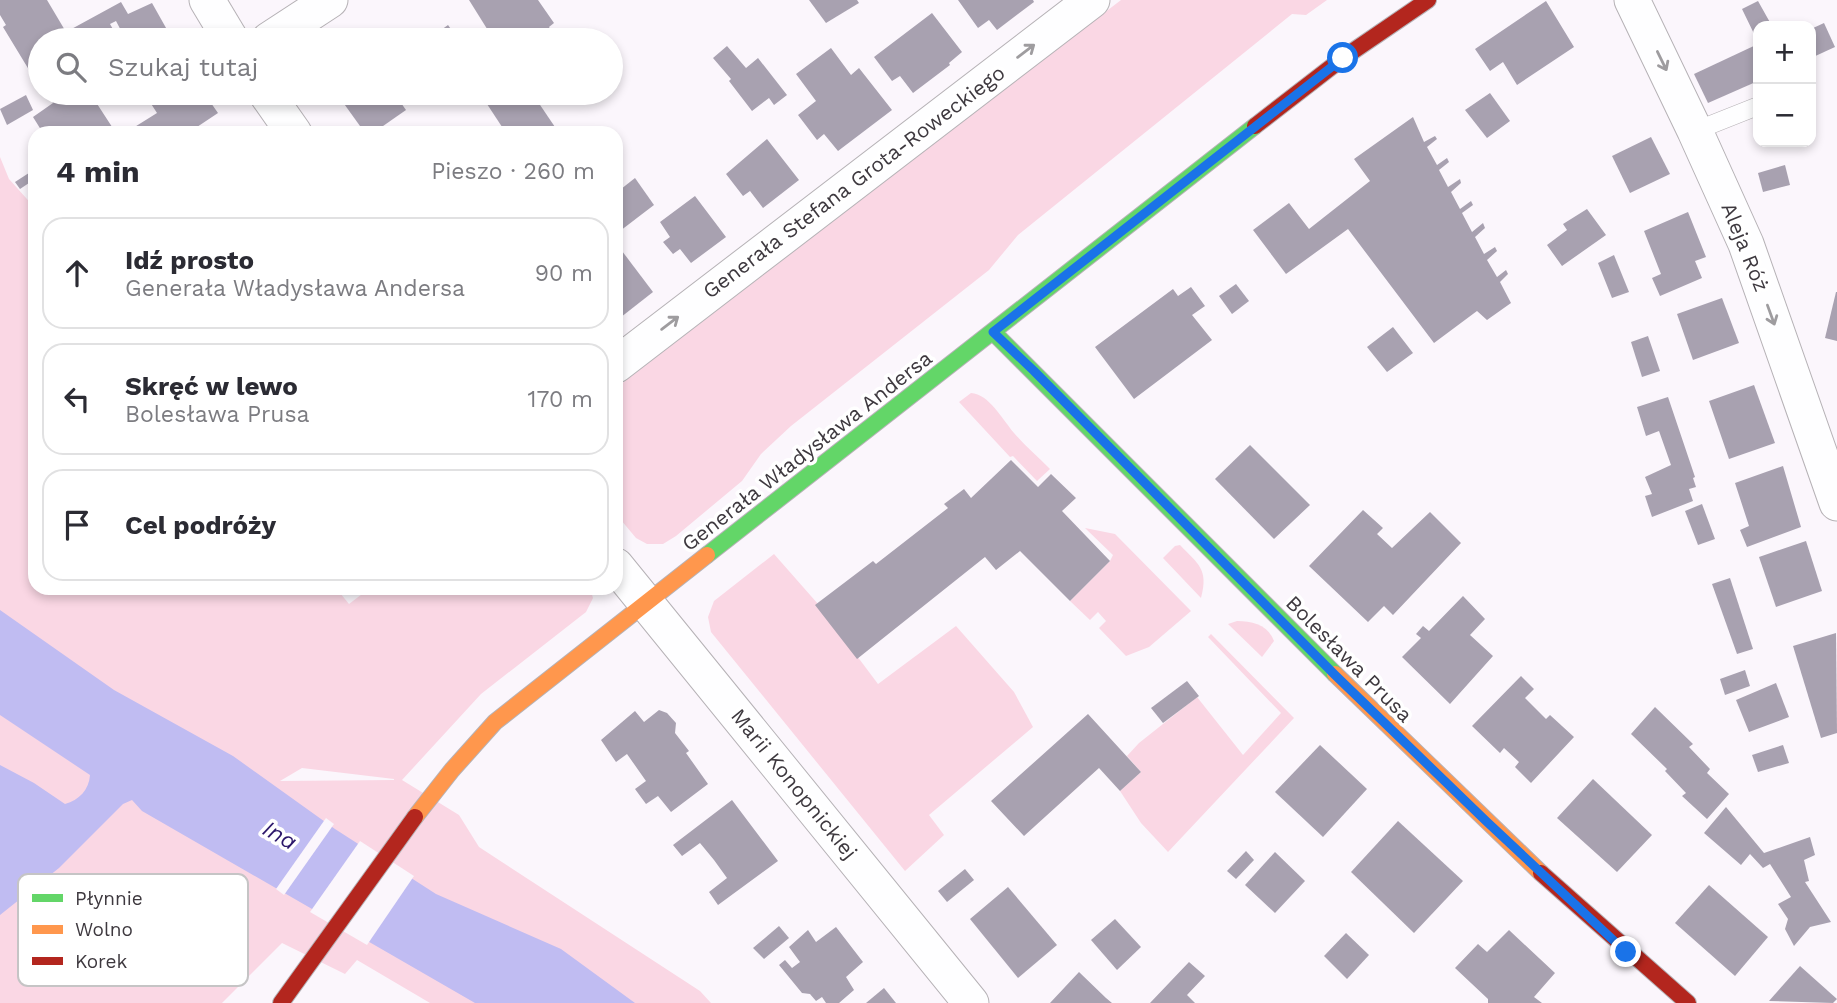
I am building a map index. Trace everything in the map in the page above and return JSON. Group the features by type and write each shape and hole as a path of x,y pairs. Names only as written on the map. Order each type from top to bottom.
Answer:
{"street":[{"path":"207,0 224,28"},
{"path":"287,28 330,0"},
{"name":"Generała Stefana Grota-Roweckiego","path":"623,360 1092,0"},
{"name":"Generała Władysława Andersa","path":"281,1003 452,770 495,722 1343,58 1428,0"},
{"name":"Aleja Róż","path":"1632,0 1746,244 1837,503"},
{"path":"274,105 289,126"},
{"name":"Bolesława Prusa","path":"993,332 1335,675 1476,812 1626,952 1688,1003"},
{"name":"Marii Konopnickiej","path":"623,575 971,1003"}],"lane":[{"path":"1695,131 1753,108"}],"shaded area":[{"path":"1121,0 1327,0 1306,15 1292,14 1018,235 989,270 791,426 761,454 742,481 663,544 647,544 636,538 623,522 623,383"},
{"path":"0,157 9,179 28,200 28,595 342,595 349,604 361,595 592,595 586,612 481,694 402,780 459,815 479,847 700,991 711,1003 430,1003 357,960 345,974 282,943 248,977 248,874 18,874 18,986 239,986 222,1003 0,1003","holes":["302,768 394,780 280,781"]},
{"path":"971,393 978,394 990,403 1018,438 1050,469 1037,481 1013,456 1010,457 959,402"},
{"path":"1085,528 1115,534 1191,611 1149,647 1126,656 1099,628 1106,621 1098,612 1090,620 1070,601 1113,555"},
{"path":"1180,545 1197,562 1203,573 1201,598 1163,558 1175,546"},
{"path":"774,554 818,604 878,684 956,626 1014,692 1033,727 929,815 944,835 905,871 711,632 708,617 714,601"},
{"path":"1237,621 1259,625 1268,631 1274,641 1262,657 1228,624"},
{"path":"1211,634 1294,718 1168,852 1141,823 1120,791 1141,772 1127,756 1139,743 1197,697 1243,755 1281,713 1208,637"}],"water":[{"name":"Ina","path":"0,610 114,690 233,756 335,829 436,894 561,949 635,1003 475,1003 142,811 132,800 123,804 51,874 18,874 18,901 0,915 0,765 65,804 82,794 90,775 0,715"}],"pier":[{"path":"326,818 334,824 284,895 276,889"},
{"path":"360,841 414,876 367,945 310,912"}],"building":[{"path":"0,0 47,0 64,28 28,28 28,68 3,27 6,25 0,15"},
{"path":"469,0 538,0 554,23 550,28 486,28"},
{"path":"809,0 857,0 859,3 826,23"},
{"path":"958,0 1034,2 997,30 989,20 978,28"},
{"path":"1546,1 1574,47 1517,85 1503,62 1490,71 1475,49"},
{"path":"1758,1 1769,21 1753,21 1753,32 1742,9"},
{"path":"121,2 128,14 152,3 166,28 120,28 116,21 110,24 112,28 73,28"},
{"path":"932,13 962,52 950,65 913,93 900,76 892,81 874,57"},
{"path":"1824,23 1835,47 1816,56 1816,27"},
{"path":"727,46 746,68 758,58 787,95 774,105 769,98 752,111 713,58"},
{"path":"1753,46 1753,83 1708,103 1694,74"},
{"path":"831,48 851,75 859,68 892,110 838,151 824,134 817,140 798,115 816,101 796,74"},
{"path":"1490,93 1510,121 1487,138 1465,110"},
{"path":"26,95 28,105 33,110 7,125 0,109"},
{"path":"50,105 98,105 111,126 39,126 33,117"},
{"path":"152,105 212,105 218,113 198,126 136,126 157,113"},
{"path":"345,105 402,105 406,110 383,126 360,126"},
{"path":"488,105 540,105 554,126 501,126"},
{"path":"1413,117 1424,142 1435,136 1437,139 1427,147 1437,165 1447,158 1449,162 1439,170 1448,187 1460,179 1461,183 1451,192 1460,209 1471,201 1473,205 1462,213 1472,232 1483,223 1485,228 1475,237 1484,254 1495,247 1497,251 1487,260 1497,277 1506,270 1508,274 1500,282 1511,303 1487,320 1477,311 1434,343 1348,229 1286,274 1253,230 1289,203 1309,229 1370,181 1354,159"},
{"path":"1651,137 1670,174 1630,193 1612,156"},
{"path":"767,139 799,180 763,208 750,191 743,196 726,174"},
{"path":"1785,165 1790,185 1763,192 1758,173"},
{"path":"28,174 28,184 20,189 15,182"},
{"path":"635,178 654,205 623,229 623,187"},
{"path":"695,196 726,237 691,263 680,249 673,254 663,242 670,237 660,222"},
{"path":"1587,209 1606,235 1562,266 1547,245 1567,230 1563,224"},
{"path":"1688,212 1706,257 1695,261 1702,278 1660,296 1652,278 1661,274 1644,231"},
{"path":"623,252 653,292 623,316"},
{"path":"1614,255 1629,292 1612,298 1598,263"},
{"path":"1236,284 1249,301 1232,314 1219,296"},
{"path":"1191,287 1205,306 1192,315 1212,340 1134,399 1095,347 1173,289 1178,296"},
{"path":"1837,292 1837,341 1825,338"},
{"path":"1722,298 1739,343 1693,360 1677,314"},
{"path":"1393,327 1413,353 1387,372 1367,347"},
{"path":"1648,336 1660,371 1642,377 1631,342"},
{"path":"1754,385 1775,443 1729,459 1709,401"},
{"path":"1668,397 1696,487 1689,489 1693,501 1652,517 1645,496 1652,494 1645,477 1671,465 1659,431 1646,436 1637,407"},
{"path":"1250,445 1310,505 1274,539 1215,479"},
{"path":"1011,460 1038,487 1051,474 1076,498 1062,511 1110,561 1070,601 1020,551 996,570 985,557 857,659 815,605 873,561 876,564 948,508 944,504 964,489 971,498"},
{"path":"1783,466 1801,527 1747,547 1740,530 1749,526 1735,483"},
{"path":"1702,504 1715,539 1698,545 1685,511"},
{"path":"1363,510 1383,528 1377,534 1392,548 1430,512 1461,543 1393,615 1384,606 1368,622 1309,566"},
{"path":"1806,541 1822,591 1776,607 1759,557"},
{"path":"1730,578 1753,649 1737,654 1712,584"},
{"path":"1463,596 1485,619 1470,635 1493,656 1450,704 1402,657 1421,638 1416,634 1423,626 1429,631"},
{"path":"1836,633 1837,733 1821,738 1793,646"},
{"path":"1745,670 1750,686 1725,695 1720,679"},
{"path":"1521,676 1534,689 1525,698 1546,719 1550,715 1574,737 1531,783 1515,767 1519,762 1504,748 1500,753 1472,726"},
{"path":"1187,681 1199,696 1163,723 1151,708"},
{"path":"1776,683 1789,717 1749,732 1736,700"},
{"path":"1655,707 1693,744 1689,747 1710,769 1707,773 1729,794 1707,819 1682,796 1686,793 1665,771 1667,769 1631,734"},
{"path":"659,710 667,713 676,723 675,733 708,784 671,812 658,796 646,804 635,789 646,781 627,754 616,762 601,740 635,711 644,722"},
{"path":"1088,714 1141,772 1120,791 1099,768 1024,836 991,801"},
{"path":"1320,745 1367,789 1323,837 1275,792"},
{"path":"1783,745 1789,763 1758,772 1752,755"},
{"path":"1593,779 1652,835 1617,872 1557,818"},
{"path":"732,800 778,861 718,905 709,892 727,878 714,860 700,843 682,856 673,845"},
{"path":"1726,807 1764,853 1810,837 1815,855 1804,860 1809,881 1805,882 1831,922 1810,927 1794,946 1785,929 1788,919 1778,904 1791,897 1770,864 1763,868 1750,854 1741,865 1704,833"},
{"path":"1398,821 1463,881 1414,933 1351,872"},
{"path":"1246,851 1254,860 1236,879 1227,871"},
{"path":"1275,852 1305,881 1275,913 1245,885"},
{"path":"965,869 974,880 947,902 938,891"},
{"path":"1709,885 1768,937 1735,976 1675,923"},
{"path":"1008,887 1057,945 1018,978 970,919"},
{"path":"1115,919 1141,947 1117,970 1091,940"},
{"path":"779,926 789,938 764,959 753,948"},
{"path":"836,927 863,962 846,977 854,990 839,1003 826,1003 822,997 816,1001 810,994 802,993 779,965 785,960 792,968 800,962 789,947 808,930 816,942"},
{"path":"1509,930 1555,973 1534,997 1542,1003 1488,1003 1488,999 1455,968 1478,944 1487,952"},
{"path":"1346,933 1369,955 1347,979 1324,956"},
{"path":"1189,962 1205,976 1187,995 1195,1003 1150,1003"},
{"path":"1800,966 1837,999 1833,1003 1769,1001"},
{"path":"1079,972 1106,998 1112,1003 1050,1003"},
{"path":"884,988 896,1003 866,1003"}],"traffic: fast":[{"path":"707,555 1255,126"},
{"path":"993,332 1335,674"}],"traffic: slow":[{"path":"415,817 495,722 707,555"},
{"path":"1335,674 1541,873"}],"traffic: jam":[{"path":"1255,126 1343,58 1428,0"},
{"path":"281,1003 415,817"},
{"path":"1541,873 1688,1003"}],"route":[{"path":"1343,58 993,332 1335,675 1626,952"}]}
